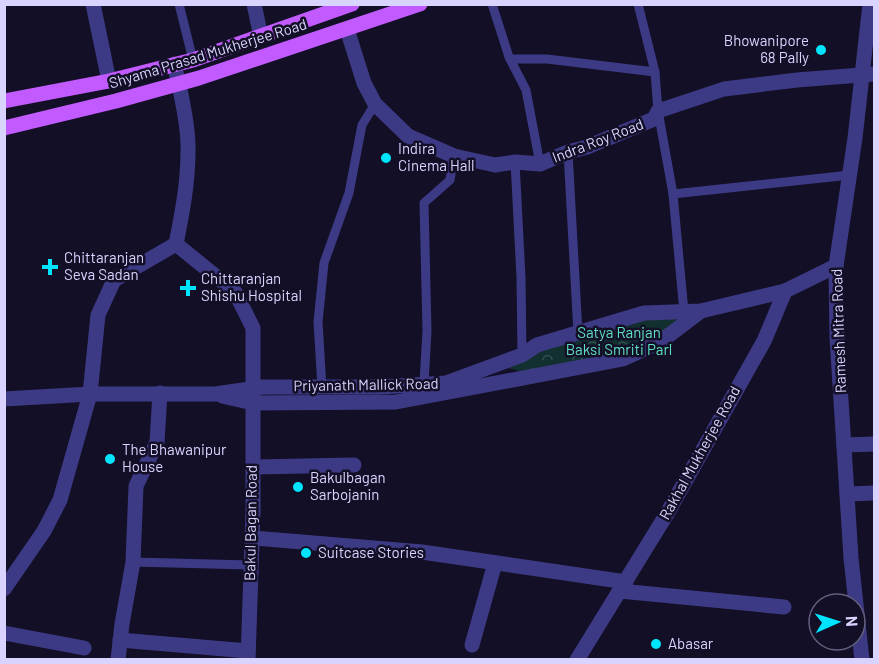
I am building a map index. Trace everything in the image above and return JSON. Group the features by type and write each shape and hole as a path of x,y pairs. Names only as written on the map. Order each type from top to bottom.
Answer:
{"main road":[{"name":"Shyama Prasad Mukherjee Road","path":"4,101 109,81 193,60 352,4"},
{"name":"Shyama Prasad Mukherjee Road","path":"4,128 179,84 420,4"}],"street":[{"path":"93,4 109,81"},
{"path":"254,4 261,37"},
{"name":"Ramesh Mitra Road","path":"862,660 851,558 837,337 836,266 868,75 870,4"},
{"name":"Indra Roy Road","path":"347,29 364,83 375,104 408,136 454,156 495,165 515,162 540,164 654,119 658,111 724,89 797,80 868,75"},
{"path":"4,589 44,531 60,500 90,394 98,315 114,280 176,244 184,206 189,150 174,64"},
{"name":"Bakul Bagan Road","path":"176,244 235,292 253,328 253,538 250,564 248,655"},
{"path":"785,291 836,266"},
{"name":"Priyanath Mallick Road","path":"4,399 90,394 215,394 252,387 380,387 446,383 522,355 537,345 645,314 701,311 785,291"},
{"name":"Rakhal Mukherjee Road","path":"577,660 668,512 764,341 785,291"},
{"path":"215,394 253,403 396,402 623,359 660,342 701,311"},
{"path":"118,660 133,562 136,486 157,442 160,393"},
{"path":"844,445 874,444"},
{"path":"253,468 354,465"},
{"path":"847,494 874,493"},
{"path":"253,538 422,552 623,586 784,607"},
{"path":"472,645 495,563"},
{"path":"4,633 84,648"},
{"path":"120,640 248,655"}],"lane":[{"path":"178,4 193,60"},
{"path":"492,4 510,59 526,90 540,164"},
{"path":"638,4 655,72 658,111 673,194 684,312"},
{"path":"510,59 547,59 655,72"},
{"path":"322,388 318,322 324,263 350,194 362,125 375,104"},
{"path":"568,152 578,333"},
{"path":"424,383 427,331 424,203 450,180 454,156"},
{"path":"515,162 521,277 522,355"},
{"path":"673,194 850,175"},
{"path":"133,562 250,564"}],"green space":[{"name":"Satya Ranjan Baksi Smriti Parl","path":"684,316 660,341 536,375 508,368 541,347 645,318"}],"place":[{"name":"Bhowanipore 68 Pally","path":"821,50"},
{"name":"Indira Cinema Hall","path":"386,158"},
{"name":"Chittaranjan Seva Sadan","path":"50,267"},
{"name":"Chittaranjan Shishu Hospital","path":"188,288"},
{"name":"The Bhawanipur House","path":"110,459"},
{"name":"Bakulbagan Sarbojanin","path":"298,487"},
{"name":"Suitcase Stories","path":"306,553"},
{"name":"Abasar","path":"656,644"}]}
